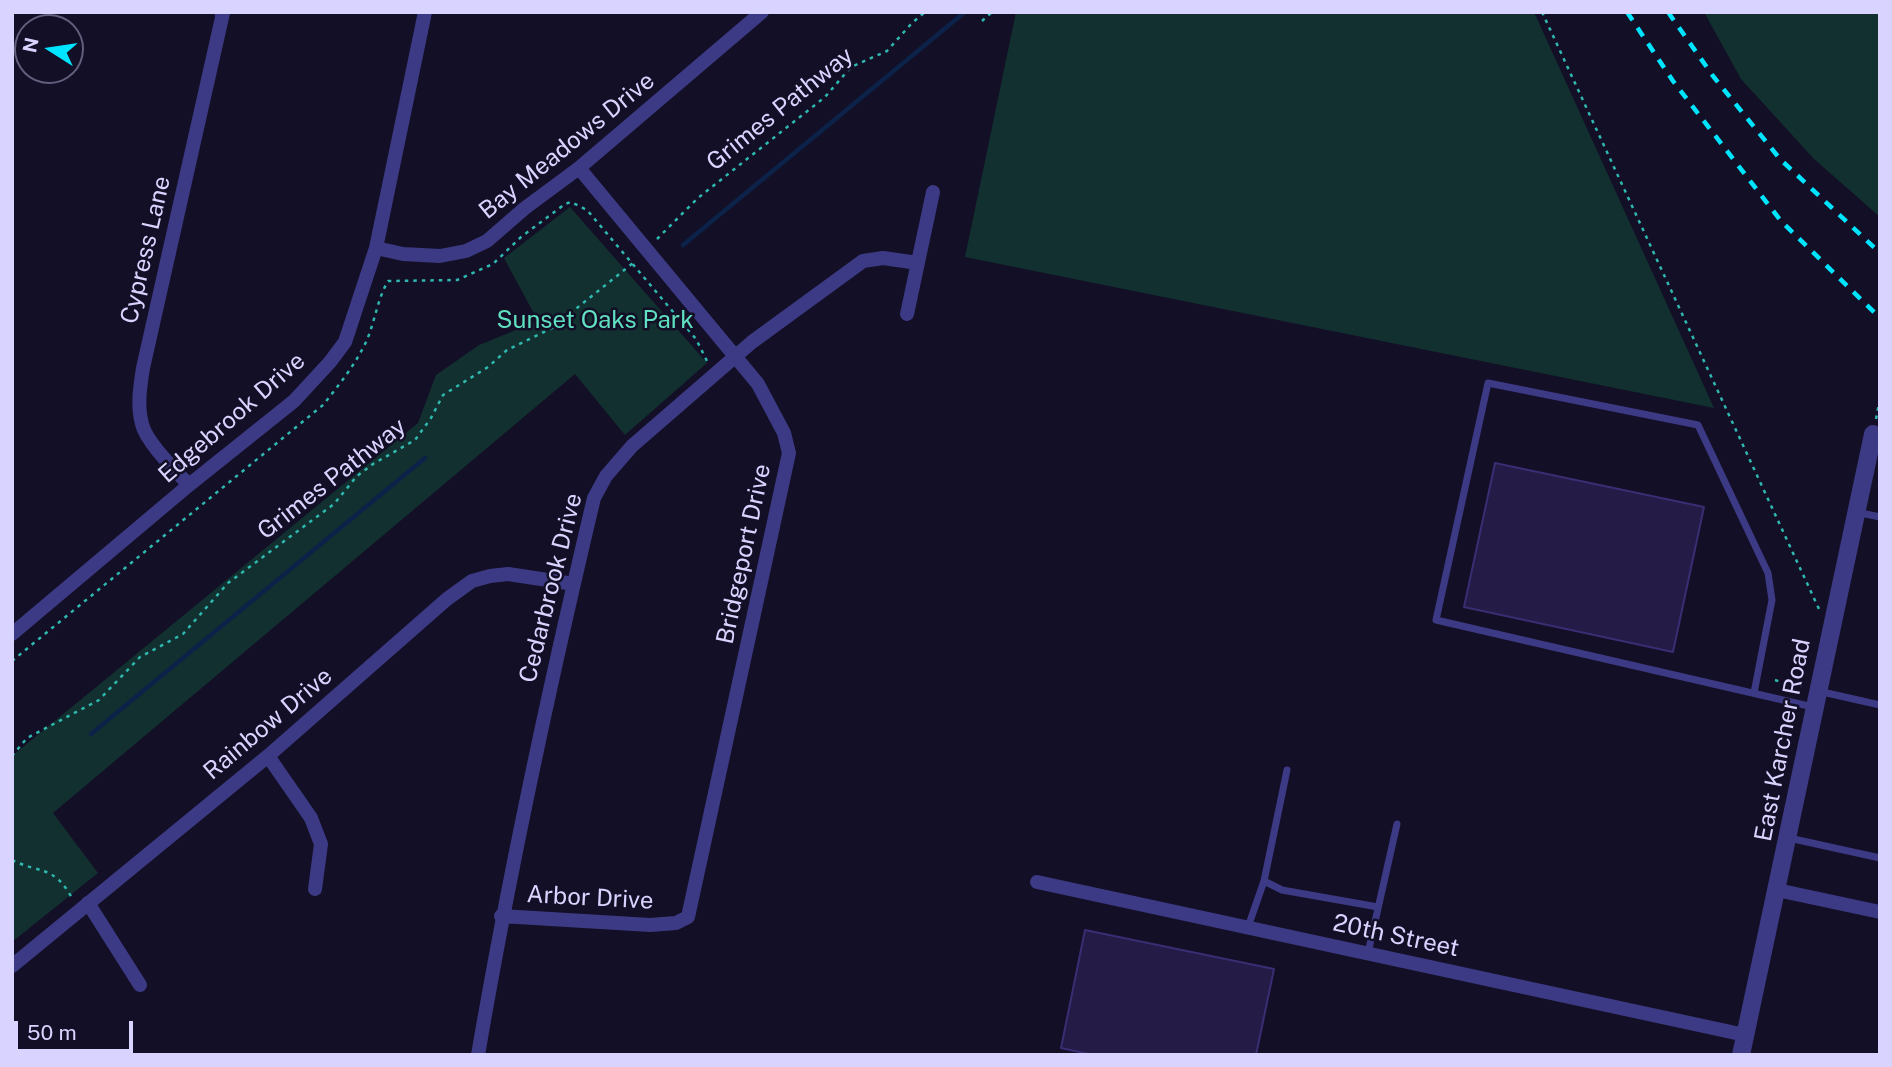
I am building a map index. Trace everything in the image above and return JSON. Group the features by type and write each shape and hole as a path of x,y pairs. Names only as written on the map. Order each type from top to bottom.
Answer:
{"street":[{"name":"Cypress Lane","path":"190,485 163,457 142,426 139,399 142,369 223,13 221,12"},
{"name":"Edgebrook Drive","path":"12,634 294,401 345,342 376,248 425,12"},
{"name":"Bay Meadows Drive","path":"376,248 403,254 440,256 466,251 487,241 525,208 579,168 762,12"},
{"name":"Bridgeport Drive","path":"579,168 758,384 784,433 789,453 688,917 676,923"},
{"path":"907,314 933,192"},
{"name":"Cedarbrook Drive","path":"478,1055 501,916 574,584 594,498 606,476 632,446 736,356 863,261 883,258 918,263"},
{"name":"East Karcher Road","path":"1741,1055 1789,838 1812,694 1873,434"},
{"name":"Rainbow Drive","path":"12,966 84,897 268,756 447,599 472,581 508,574 574,584"},
{"path":"268,756 311,818 321,844 315,889"},
{"name":"20th Street","path":"1037,882 1745,1035"},
{"path":"1777,890 1880,912"},
{"path":"84,897 140,985"},
{"name":"Arbor Drive","path":"501,916 650,925 676,923"}],"lane":[{"path":"1754,693 1772,600 1768,573 1698,425 1488,383 1436,620 1754,693 1812,694 1880,705"},
{"path":"1856,512 1880,517"},
{"path":"1248,927 1264,881 1287,770"},
{"path":"1368,953 1397,824"},
{"path":"1789,838 1880,858"},
{"path":"1264,881 1282,890 1378,906"}],"path":[{"name":"Grimes Pathway","path":"12,756 27,738 99,701 140,657 183,634 228,583 334,504 357,476 415,440 443,395 488,367 507,350 552,328 647,252 661,233 698,198 825,97 851,67 887,51 925,12"},
{"path":"982,21 992,12"},
{"path":"1542,12 1821,614 1832,617"},
{"path":"12,661 323,405 349,372 366,341 380,295 388,281 457,280 493,264 522,237 565,204 571,202 587,210 696,339 708,359 705,367"},
{"path":"1873,434 1880,398"},
{"path":"1774,680 1812,694"},
{"path":"12,860 47,870 66,887 72,898 84,897"}],"green space":[{"path":"1016,12 1534,12 1714,408 965,257"},
{"path":"1704,12 1880,12 1880,217 1814,159 1741,79"},
{"name":"Sunset Oaks Park","path":"570,207 707,363 625,435 575,374 53,813 98,873 12,942 12,756 418,423 436,375 479,345 538,321 504,258"}],"building":[{"path":"1495,463 1704,507 1673,652 1464,607"},
{"path":"1085,930 1274,969 1256,1055 1093,1055 1061,1048"}],"waterway":[{"path":"683,245 965,12"},
{"path":"91,734 425,458"}],"railway":[{"path":"1627,12 1673,81 1781,221 1880,318"},
{"path":"1668,12 1713,76 1780,159 1880,253"}]}
